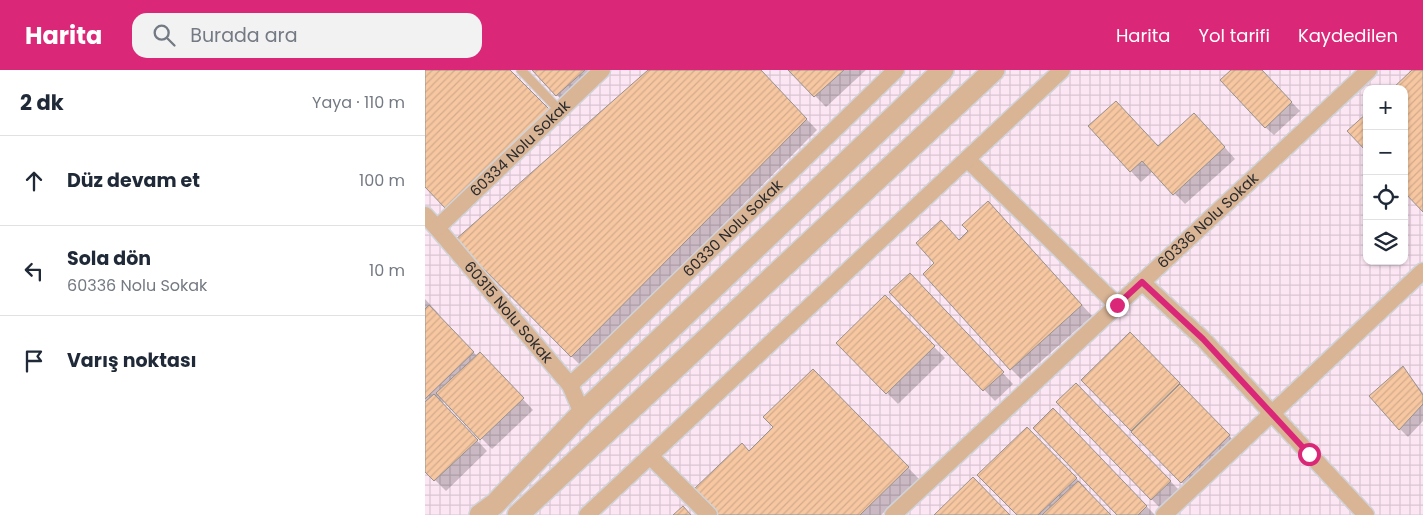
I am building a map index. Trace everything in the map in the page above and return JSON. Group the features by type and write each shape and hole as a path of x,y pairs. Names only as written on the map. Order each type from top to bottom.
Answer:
{"street":[{"name":"60334 Nolu Sokak","path":"437,228 602,70"},
{"name":"60330 Nolu Sokak","path":"570,385 897,70"},
{"path":"480,515 495,504 582,413 943,70"},
{"path":"518,515 994,70"},
{"path":"587,515 1062,70"},
{"name":"60336 Nolu Sokak","path":"899,513 1117,305 1369,70"},
{"path":"967,160 1117,305"},
{"name":"60315 Nolu Sokak","path":"425,215 570,385 582,413"},
{"path":"1164,515 1423,271"},
{"path":"1142,282 1203,339 1366,515"},
{"path":"651,456 709,515"}],"lane":[{"path":"521,70 560,111"}],"shaded area":[{"path":"425,70 1423,70 1423,515 425,515"}],"building":[{"path":"425,70 510,70 549,109 446,209 425,187"},
{"path":"532,70 585,70 556,96"},
{"path":"648,70 761,70 807,119 571,357 455,240"},
{"path":"788,70 844,70 814,97"},
{"path":"1231,70 1262,70 1292,102 1265,128 1220,80"},
{"path":"1412,70 1423,70 1423,212 1408,196 1408,85 1396,85"},
{"path":"1116,101 1158,146 1194,113 1225,147 1173,195 1142,161 1130,172 1088,126"},
{"path":"1363,117 1363,148 1347,131"},
{"path":"988,201 1082,305 1010,370 923,274 934,263 916,243 941,220 959,240 968,231 962,225"},
{"path":"910,273 1004,372 983,391 889,292"},
{"path":"885,295 935,346 886,394 836,343"},
{"path":"429,305 474,352 425,399 425,309"},
{"path":"1130,332 1180,383 1131,431 1081,380"},
{"path":"480,352 524,398 480,440 436,393"},
{"path":"1403,366 1423,395 1423,404 1399,430 1369,396"},
{"path":"813,369 909,467 860,515 718,515 693,490 742,443 749,451 773,427 763,417"},
{"path":"1076,383 1171,481 1151,500 1056,402"},
{"path":"1180,384 1230,435 1181,483 1131,432"},
{"path":"434,394 478,440 434,481 425,472 425,402"},
{"path":"1053,408 1147,506 1138,515 1117,515 1033,428"},
{"path":"1027,427 1077,478 1038,515 1017,515 977,475"},
{"path":"973,477 1010,515 934,515"},
{"path":"1078,481 1111,515 1042,515"},
{"path":"683,506 691,515 673,515"}],"route":[{"path":"1117,305 1142,282 1203,339 1309,454"}]}
